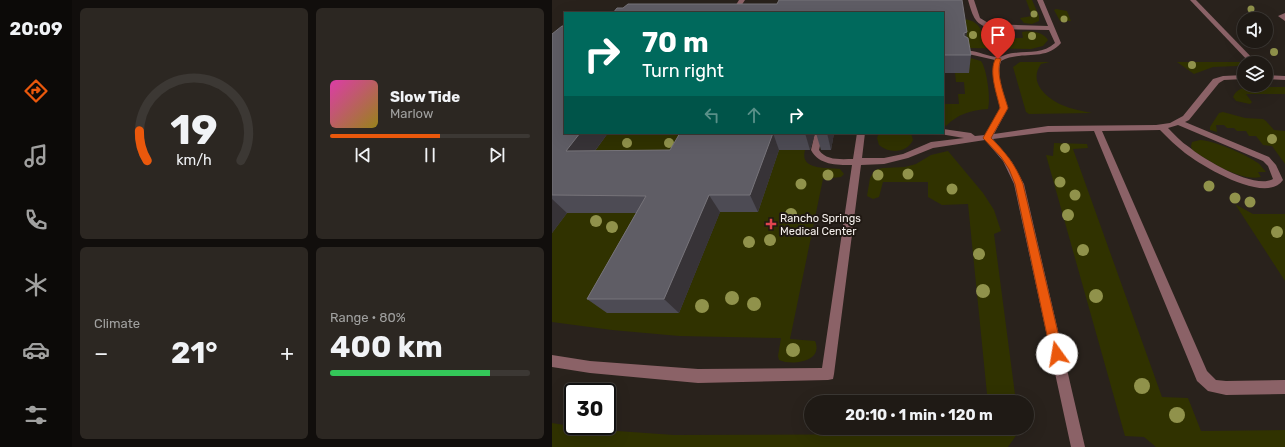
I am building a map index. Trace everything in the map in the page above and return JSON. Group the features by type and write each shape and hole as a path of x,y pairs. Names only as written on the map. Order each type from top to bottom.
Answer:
{"street":[{"path":"737,8 742,0"},
{"path":"971,0 977,19 988,26 1051,28"},
{"path":"966,52 998,59 1012,54 1048,51 1055,47 1058,43 1040,0"},
{"path":"1193,0 1247,56"},
{"path":"730,8 752,8"},
{"path":"1285,15 1281,16 1285,19"},
{"path":"987,138 1004,108 996,73 996,64 998,59"},
{"path":"819,134 815,150 818,155 828,160 839,162 857,162 884,161 905,156 931,145 1048,129 1162,127 1172,125 1186,118 1216,81 1223,78 1237,77"},
{"path":"1273,77 1285,78"},
{"path":"1162,127 1188,152 1200,160 1241,180 1267,185 1273,184 1278,180 1272,165 1266,159 1178,122"},
{"path":"1097,129 1202,376 1213,386 1226,388 1285,387"},
{"path":"944,132 987,138 1013,168 1019,184 1078,447"},
{"path":"552,361 590,367 698,376 828,374 861,134"}],"shaded area":[{"path":"1026,0 1032,0 1039,16 1039,21 1032,24 1024,23 1020,18 1032,16"},
{"path":"1054,10 1067,11 1071,21 1060,21"},
{"path":"961,19 970,20 979,26 984,38 1023,38 1022,32 1029,31 1040,33 1048,40 1043,46 1031,49 965,48"},
{"path":"967,57 981,61 987,77 989,105 988,109 965,113 955,118 946,126 944,125 944,104 959,104 958,94 965,94 964,82 956,82 955,73"},
{"path":"1020,62 1050,62 1041,64 1037,77 1038,83 1045,94 1062,105 1092,113 1029,114 1026,112 1013,67"},
{"path":"1177,62 1237,62 1237,66 1213,67 1194,74"},
{"path":"1273,87 1285,87 1285,94 1246,94 1252,102 1250,104 1236,101 1233,97 1237,91 1273,92"},
{"path":"1223,112 1245,118 1263,119 1274,130 1285,131 1285,164 1272,146 1263,145 1256,136 1249,136 1246,131 1237,131 1234,128 1227,128 1224,125 1216,125 1217,132 1210,130 1210,127 1219,113"},
{"path":"607,134 698,134 681,168 582,168"},
{"path":"879,134 911,134 913,140 907,148 893,151 879,145 877,138"},
{"path":"1200,140 1213,142 1238,152 1258,163 1266,172 1258,172 1261,177 1253,178 1225,170 1192,150 1192,142"},
{"path":"1054,143 1087,144 1088,148 1073,149 1162,397 1188,398 1201,431 1285,430 1285,447 1156,447 1144,437 1125,436 1046,155 1053,156"},
{"path":"779,150 805,150 804,157 806,162 810,165 822,168 840,169 844,174 841,177 823,179 790,339 815,341 817,348 815,354 811,358 805,361 791,363 779,360 778,356 781,338 679,336 612,330 552,322 552,213 660,213 607,313 679,313 720,212"},
{"path":"948,151 983,193 994,210 1001,231 994,234 1015,395 953,395 987,394 968,204 942,205 928,197 928,182 883,182 879,197 873,199 867,196 870,178 875,170 882,168 905,167 916,164 931,155"},
{"path":"1235,204 1253,214 1285,214 1285,281"},
{"path":"552,423 564,425 564,435 616,435 616,431 674,435 1016,435 1008,447 552,447"}],"building":[{"path":"779,0 962,0 967,32 964,33 964,36 968,38 971,55 944,55 944,12 614,12 617,8 623,8 628,4 777,4"},
{"path":"564,26 564,134 579,134 566,151 670,150 679,134 773,134 750,195 709,195 664,299 587,299 646,196 552,195 552,34"}],"place":[{"name":"Rancho Springs Medical Center","path":"771,224"}],"route":[{"path":"998,59 996,64 996,73 1004,108 987,138 1004,155 1013,168 1019,184 1057,354"}]}
